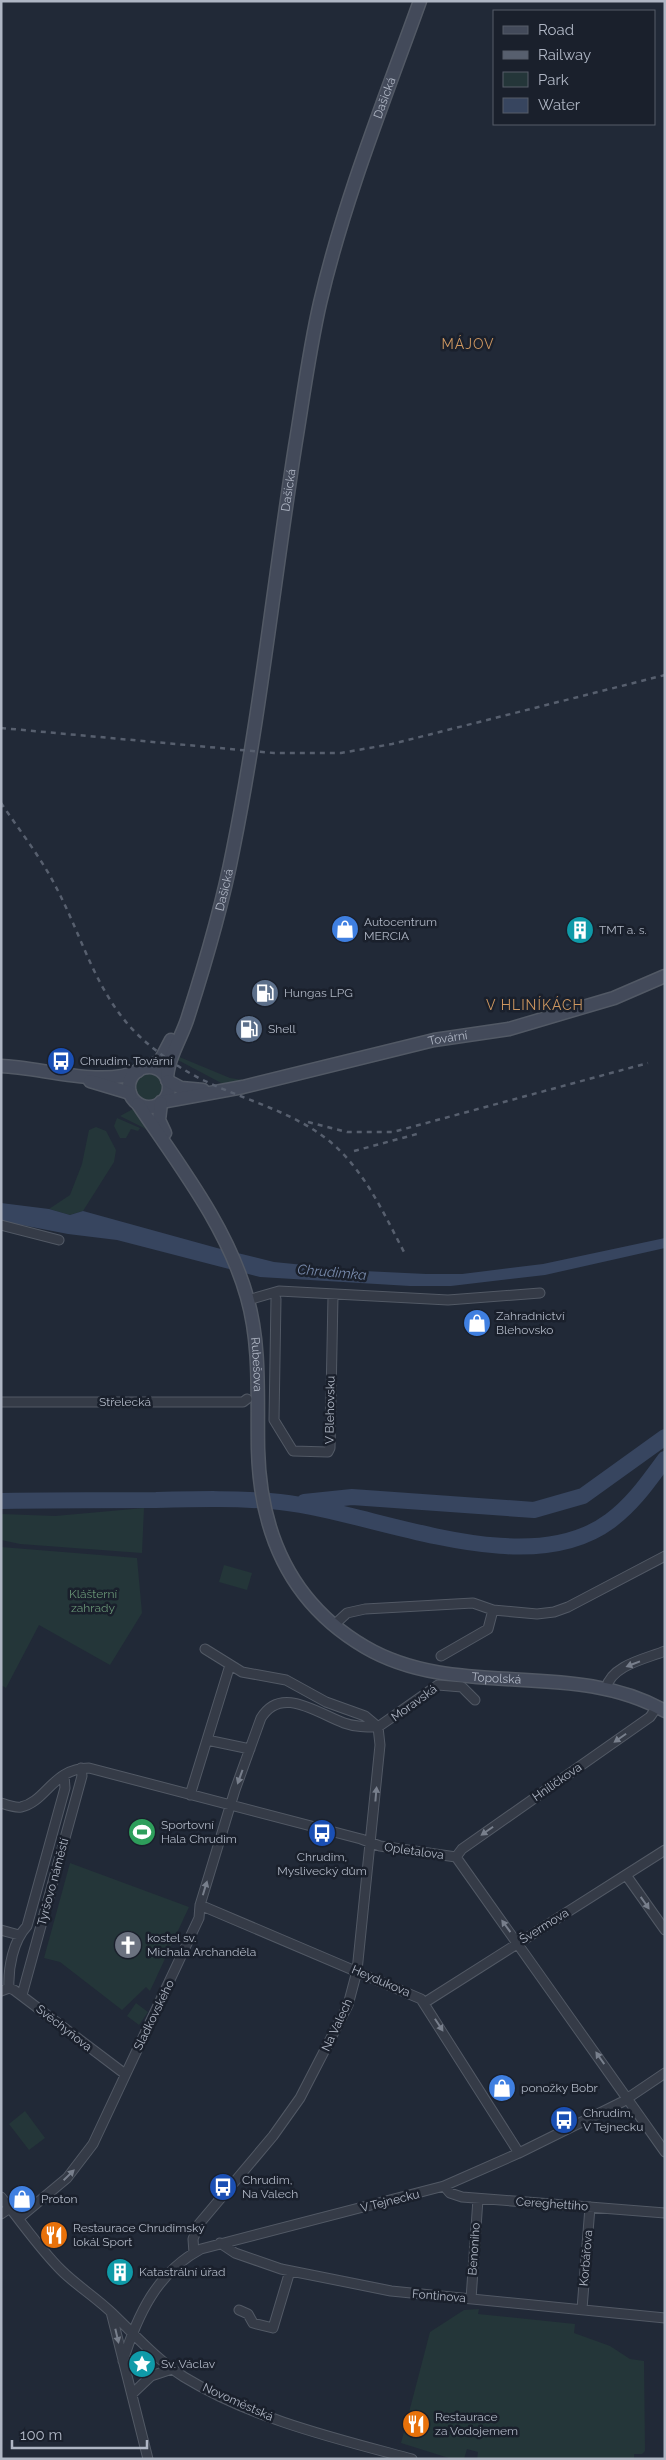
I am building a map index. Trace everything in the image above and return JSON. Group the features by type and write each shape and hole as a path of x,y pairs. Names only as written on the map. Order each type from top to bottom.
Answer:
{"street":[{"name":"Dašická","path":"168,1081 169,1066 189,1016 196,988 213,938 234,843 252,743 305,382 320,305 354,185 420,1"},
{"name":"Tovární","path":"161,1102 228,1090 434,1040 504,1030 614,998 665,976"},
{"name":"Dašická","path":"142,1069 155,1065 162,1058 196,988"},
{"path":"1,1066 112,1076 142,1069 159,1070 168,1081 168,1092 161,1102 150,1107 138,1104 130,1093 130,1081 142,1069"},
{"path":"56,1072 130,1093"},
{"name":"Tovární","path":"168,1081 181,1088 228,1090"},
{"name":"Rubešova","path":"161,1102 159,1117 162,1129 204,1193 244,1275 252,1299 262,1337 264,1478 272,1521 293,1565 337,1622"},
{"name":"Rubešova","path":"138,1104 228,1242"},
{"path":"1,1225 59,1240"},
{"path":"252,1299 279,1291 333,1296 463,1300 540,1294"},
{"name":"V Blehovsku","path":"276,1299 275,1422 293,1451 326,1452 330,1448 333,1296"},
{"name":"Střelecká","path":"1,1402 243,1402 247,1398"},
{"path":"337,1622 352,1611 394,1607 473,1603 494,1610 537,1614 562,1610 665,1556"},
{"path":"441,1656 488,1629 494,1610"},
{"name":"Topolská","path":"337,1622 376,1644 415,1660 476,1669 570,1676 638,1692 662,1708"},
{"path":"205,1649 230,1666 248,1674 286,1680 326,1702 365,1716 378,1727"},
{"path":"607,1686 612,1675 619,1670 665,1651"},
{"path":"190,1795 230,1666"},
{"name":"Moravská","path":"378,1727 438,1684 462,1687 475,1700"},
{"name":"Sladkovského","path":"19,2218 67,2178 80,2164 99,2132 125,2074 180,1963 199,1918 200,1905 231,1804 261,1718 266,1709 275,1703 292,1701 358,1727 378,1727"},
{"name":"Hniličkova","path":"456,1857 462,1849 662,1708"},
{"name":"Na Valech","path":"194,2253 193,2239 199,2224 273,2136 306,2088 350,2000 357,1971 371,1842 380,1745 378,1727"},
{"path":"207,1740 250,1749"},
{"path":"1,1803 15,1806 26,1804 64,1775 81,1768"},
{"name":"Opletalova","path":"81,1768 99,1769 380,1846 456,1857 665,2152"},
{"name":"Tyršovo náměstí","path":"22,1995 82,1776 81,1768"},
{"name":"Tyršovo náměstí","path":"5,1990 19,1935 27,1926 32,1910 65,1788 64,1775"},
{"name":"Švermova","path":"424,2003 665,1850"},
{"path":"626,1875 665,1930"},
{"name":"Heydukova","path":"200,1905 415,1996 424,2003 520,2153"},
{"path":"1,1930 19,1935"},
{"name":"Svěchyňova","path":"5,1990 22,1995 125,2074"},
{"name":"V Tejnecku","path":"123,2361 132,2332 142,2310 156,2289 176,2267 194,2253 220,2243 444,2186 520,2153 628,2098 665,2073"},
{"name":"Cereghettiho","path":"444,2186 450,2193 456,2196 478,2199 665,2213"},
{"name":"Novoměstská","path":"1,2196 60,2268 172,2369 208,2390 280,2421 326,2436 412,2459"},
{"name":"Benoniho","path":"471,2299 478,2199"},
{"name":"Korbářova","path":"582,2309 590,2207"},
{"path":"1,2214 10,2208"},
{"name":"Fontinova","path":"220,2243 235,2253 290,2271 391,2291 665,2318"},
{"path":"239,2310 248,2314 253,2322 273,2328 290,2271"},
{"path":"111,2312 148,2459"},
{"path":"132,2394 151,2376 172,2369"}],"green space":[{"path":"177,1056 230,1078 249,1081 225,1085 176,1059"},
{"path":"149,1074 158,1078 162,1087 158,1096 149,1100 140,1096 136,1087 140,1078"},
{"path":"133,1109 137,1110 150,1131 120,1116"},
{"path":"117,1118 140,1128 138,1131 131,1129 126,1138 120,1138 114,1126"},
{"path":"96,1127 106,1131 116,1150 114,1162 83,1211 70,1215 49,1209 70,1195 82,1164 89,1130"},
{"path":"144,1508 142,1553 20,1544 1,1540 1,1514 55,1516"},
{"name":"Klášterní zahrady","path":"1,1547 137,1558 142,1613 110,1665 39,1625 6,1688 1,1685"},
{"path":"224,1565 252,1573 247,1590 219,1582"},
{"path":"70,1863 189,1907 150,1991 146,1987 122,2010 60,1962 44,1958"},
{"path":"136,2003 148,2012 139,2025 127,2016"},
{"path":"25,2111 45,2138 29,2150 9,2124"},
{"path":"479,2309 478,2314 575,2324 574,2333 610,2346 630,2359 644,2361 645,2451 642,2454 634,2454 634,2459 477,2459 478,2452 467,2449 464,2459 452,2459 401,2443 430,2332 464,2310"}],"water":[{"name":"Chrudimka","path":"1,1203 49,1209 70,1215 83,1211 274,1262 364,1271 462,1274 543,1264 665,1238 665,1248 545,1275 451,1286 410,1286 260,1277 117,1240 68,1234 1,1221"}],"waterway":[{"path":"304,1502 352,1497 534,1510 583,1496 665,1437"},
{"path":"1,1501 218,1499 280,1502 318,1508 449,1539 493,1545 536,1546 575,1539 610,1521 633,1500 665,1459"}],"railway":[{"path":"1,728 274,753 341,753 392,744 665,675"},
{"path":"1,803 51,878 91,965 111,1001 137,1034 169,1060 196,1076 299,1121 328,1140 341,1151 372,1192 404,1252"},
{"path":"308,1122 347,1132 393,1132 648,1063"},
{"path":"354,1151 417,1134"}],"place":[{"name":"Autocentrum MERCIA","path":"345,929"},
{"name":"TMT a. s.","path":"580,930"},
{"name":"Hungas LPG","path":"265,993"},
{"name":"Shell","path":"249,1029"},
{"name":"Chrudim, Tovární","path":"61,1061"},
{"name":"Zahradnictví Blehovsko","path":"477,1323"},
{"name":"Sportovní Hala Chrudim","path":"142,1832"},
{"name":"Chrudim, Myslivecký dům","path":"322,1833"},
{"name":"kostel sv. Michala Archanděla","path":"128,1945"},
{"name":"ponožky Bobr","path":"502,2088"},
{"name":"Chrudim, V Tejnecku","path":"564,2120"},
{"name":"Chrudim, Na Valech","path":"223,2187"},
{"name":"Proton","path":"22,2199"},
{"name":"Restaurace Chrudimský lokál Sport","path":"54,2235"},
{"name":"Katastrální úřad","path":"120,2272"},
{"name":"Sv. Václav","path":"142,2364"},
{"name":"Restaurace za Vodojemem","path":"416,2424"}],"district":[{"name":"MÁJOV","path":"468,344"},
{"name":"V HLINÍKÁCH","path":"535,1005"}]}
